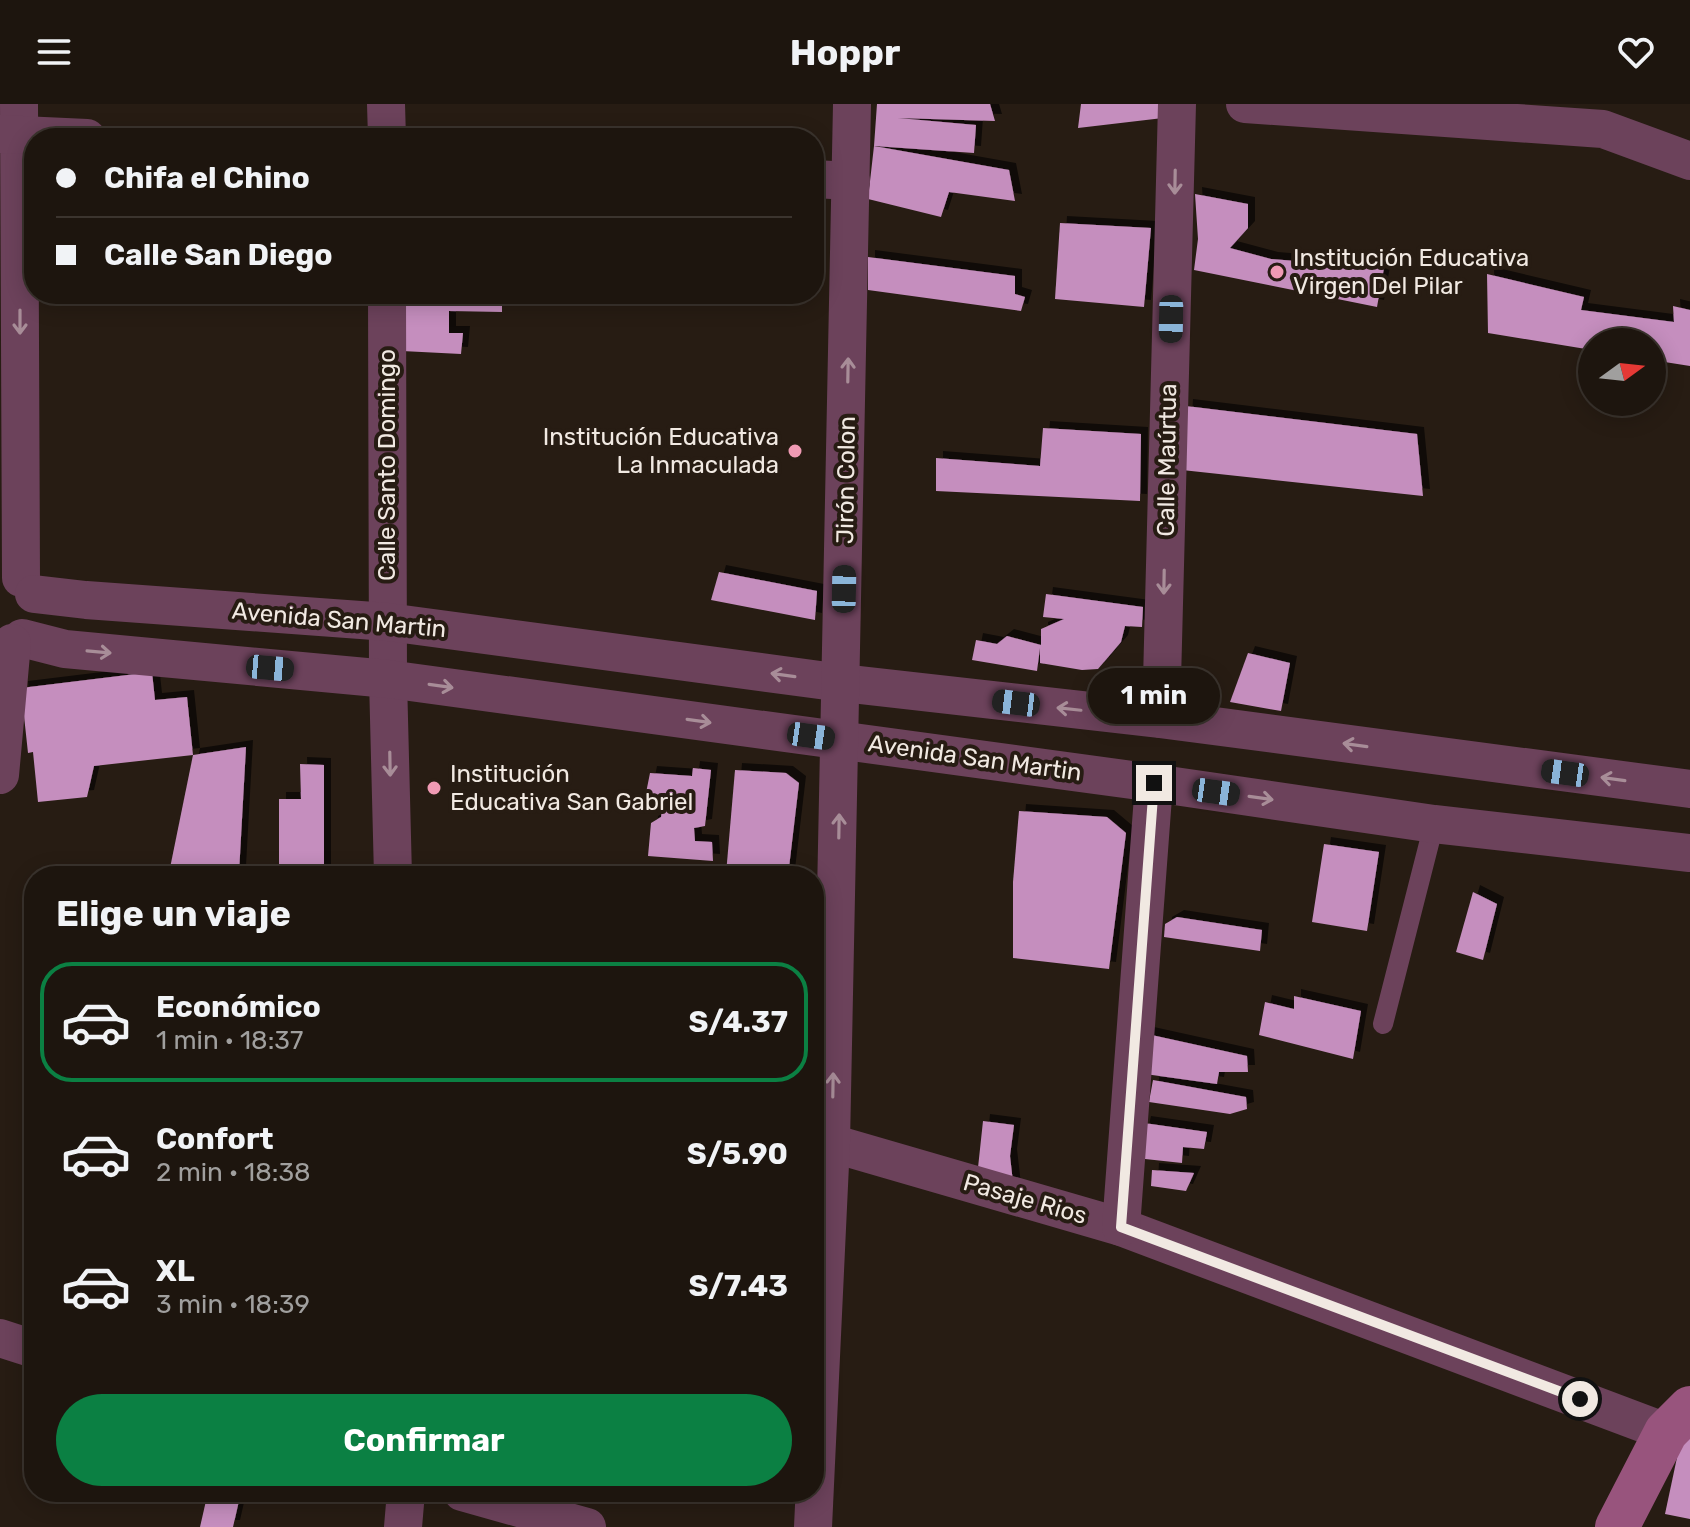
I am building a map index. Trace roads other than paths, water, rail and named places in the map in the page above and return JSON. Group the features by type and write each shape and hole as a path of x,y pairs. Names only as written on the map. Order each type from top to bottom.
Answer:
{"street":[{"path":"386,104 387,128"},
{"name":"Jirón Colon","path":"824,1292 831,1143 842,683 832,180 852,104"},
{"name":"Calle Maúrtua","path":"1161,719 1177,104"},
{"path":"1245,104 1603,129 1690,161"},
{"path":"0,775 12,642 31,629 35,618 11,577 12,124 33,128"},
{"name":"Calle Santo Domingo","path":"387,304 388,679 393,866"},
{"name":"Avenida San Martin","path":"11,577 388,622 842,683 1161,719 1690,789"},
{"name":"Avenida San Martin","path":"12,642 388,679 1434,824 1690,853"},
{"path":"1121,1227 1154,783"},
{"name":"Pasaje Rios","path":"831,1143 1121,1227 1678,1420"},
{"path":"0,1338 24,1346"},
{"path":"1617,1527 1678,1420"},
{"path":"403,1527 405,1502"},
{"path":"498,1502 587,1527"},
{"name":"Jirón Colon","path":"813,1527 814,1502"}],"lane":[{"path":"1383,1024 1434,824"}],"place":[{"name":"Institución Educativa Virgen Del Pilar","path":"1277,272"},
{"name":"Institución Educativa La Inmaculada","path":"795,451"},
{"name":"Institución Educativa San Gabriel","path":"434,788"}]}
